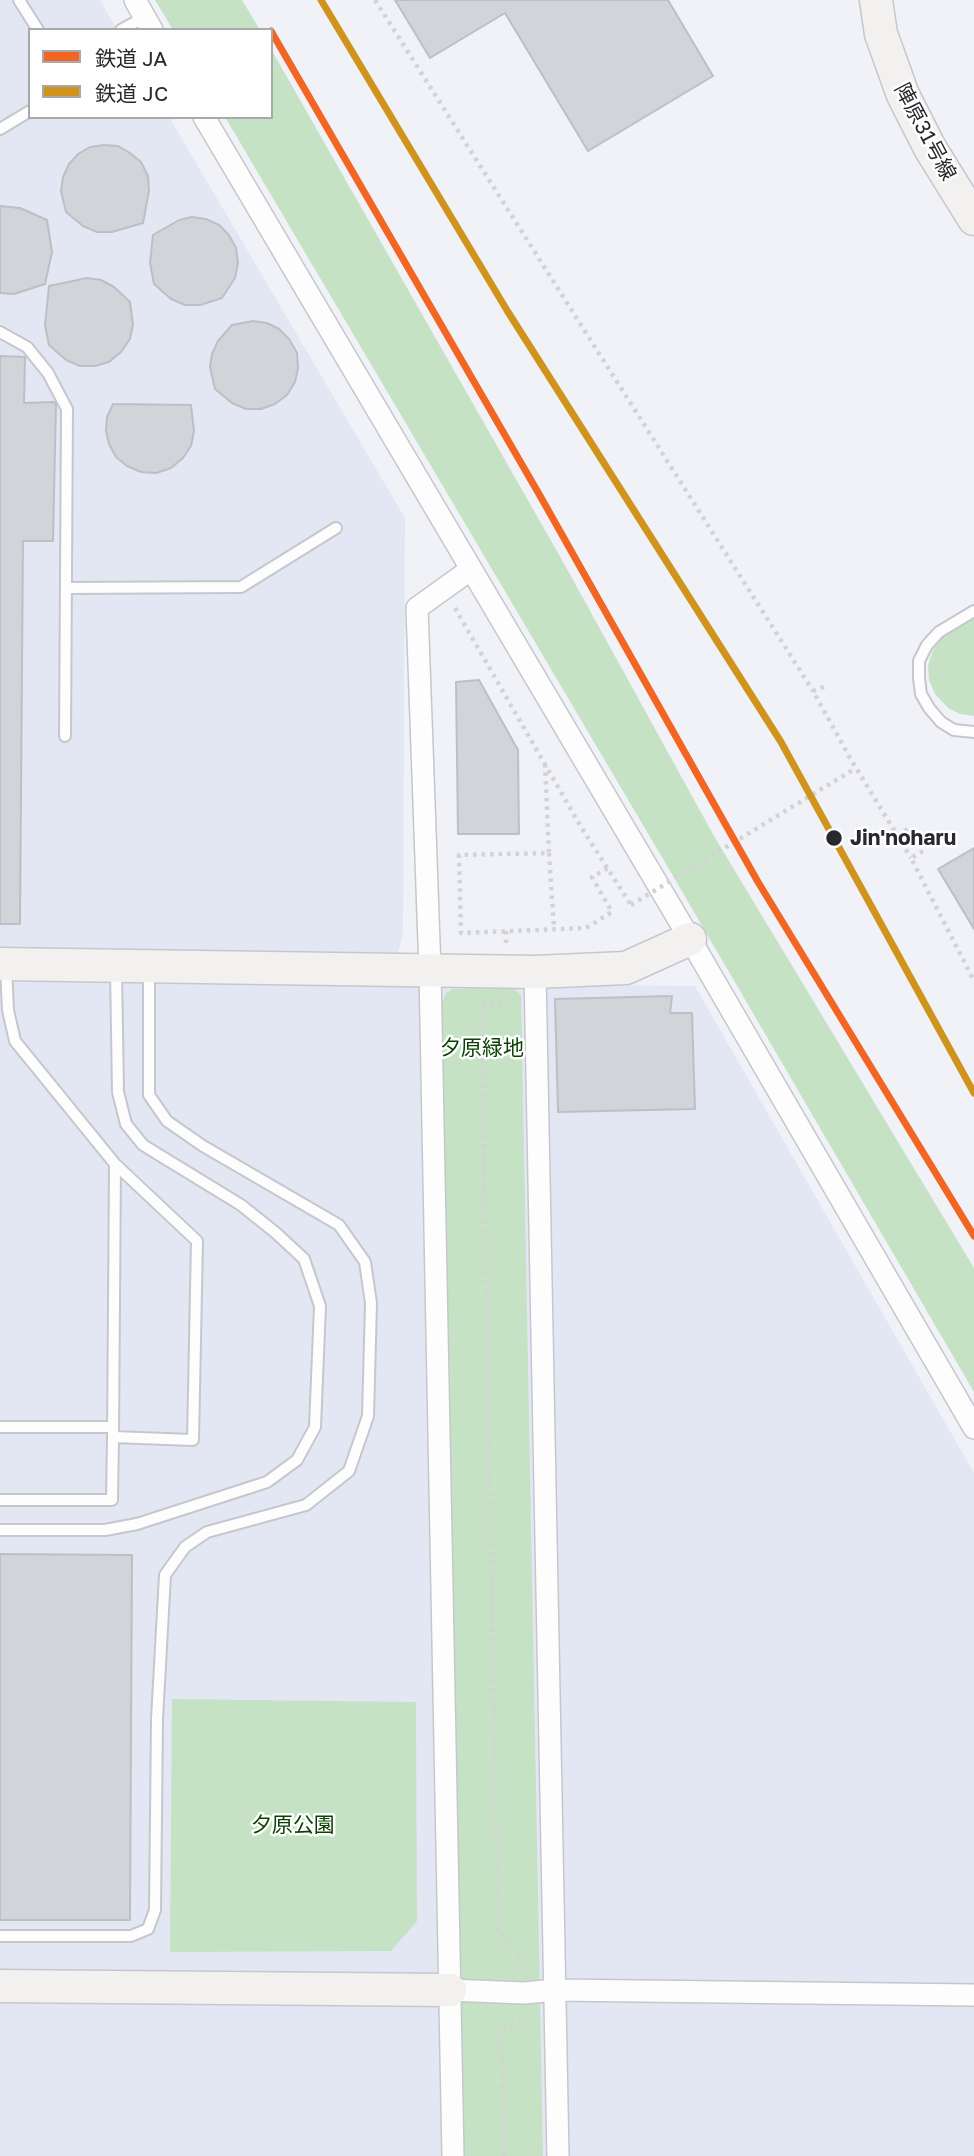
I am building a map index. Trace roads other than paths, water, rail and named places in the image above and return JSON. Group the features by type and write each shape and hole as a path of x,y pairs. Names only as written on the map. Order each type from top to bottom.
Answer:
{"street":[{"name":"陣原31号線","path":"876,0 881,34 902,95 930,148 974,219"},
{"path":"205,119 690,939 974,1428"},
{"path":"453,2156 430,970 417,608 470,570"},
{"path":"3,964 520,972 626,968 690,939"},
{"path":"520,972 555,1990 558,2156"},
{"path":"0,1986 524,1993 555,1990 974,1995"}],"lane":[{"path":"19,0 37,28"},
{"path":"124,28 144,15"},
{"path":"0,129 28,112"},
{"path":"0,332 27,347 48,373 67,409 65,736"},
{"path":"66,588 241,587 336,528"},
{"path":"974,611 939,632 927,645 919,661 919,678 921,694 941,722 954,730 974,732"},
{"path":"0,1427 113,1432 193,1440 197,1241 115,1164 15,1041 8,1010 3,964"},
{"path":"0,1530 105,1530 150,1520 267,1482 298,1460 315,1427 320,1306 304,1259 241,1205 144,1145 126,1124 118,1093 116,966"},
{"path":"0,1936 131,1936 148,1928 155,1910 156,1719 165,1575 185,1547 207,1532 306,1505 317,1497 349,1471 368,1416 371,1303 365,1262 339,1225 203,1146 167,1121 149,1095 149,966"},
{"path":"0,1500 112,1500 115,1164"}],"rail line":[{"name":"JC","path":"321,0 508,312 781,742 974,1093"},
{"name":"JA","path":"273,34 539,494 758,882 974,1236"}],"place":[{"name":"Jin'noharu","path":"834,838"}],"park label":[{"name":"夕原緑地","path":"482,1048"},
{"name":"夕原公園","path":"293,1825"}]}
